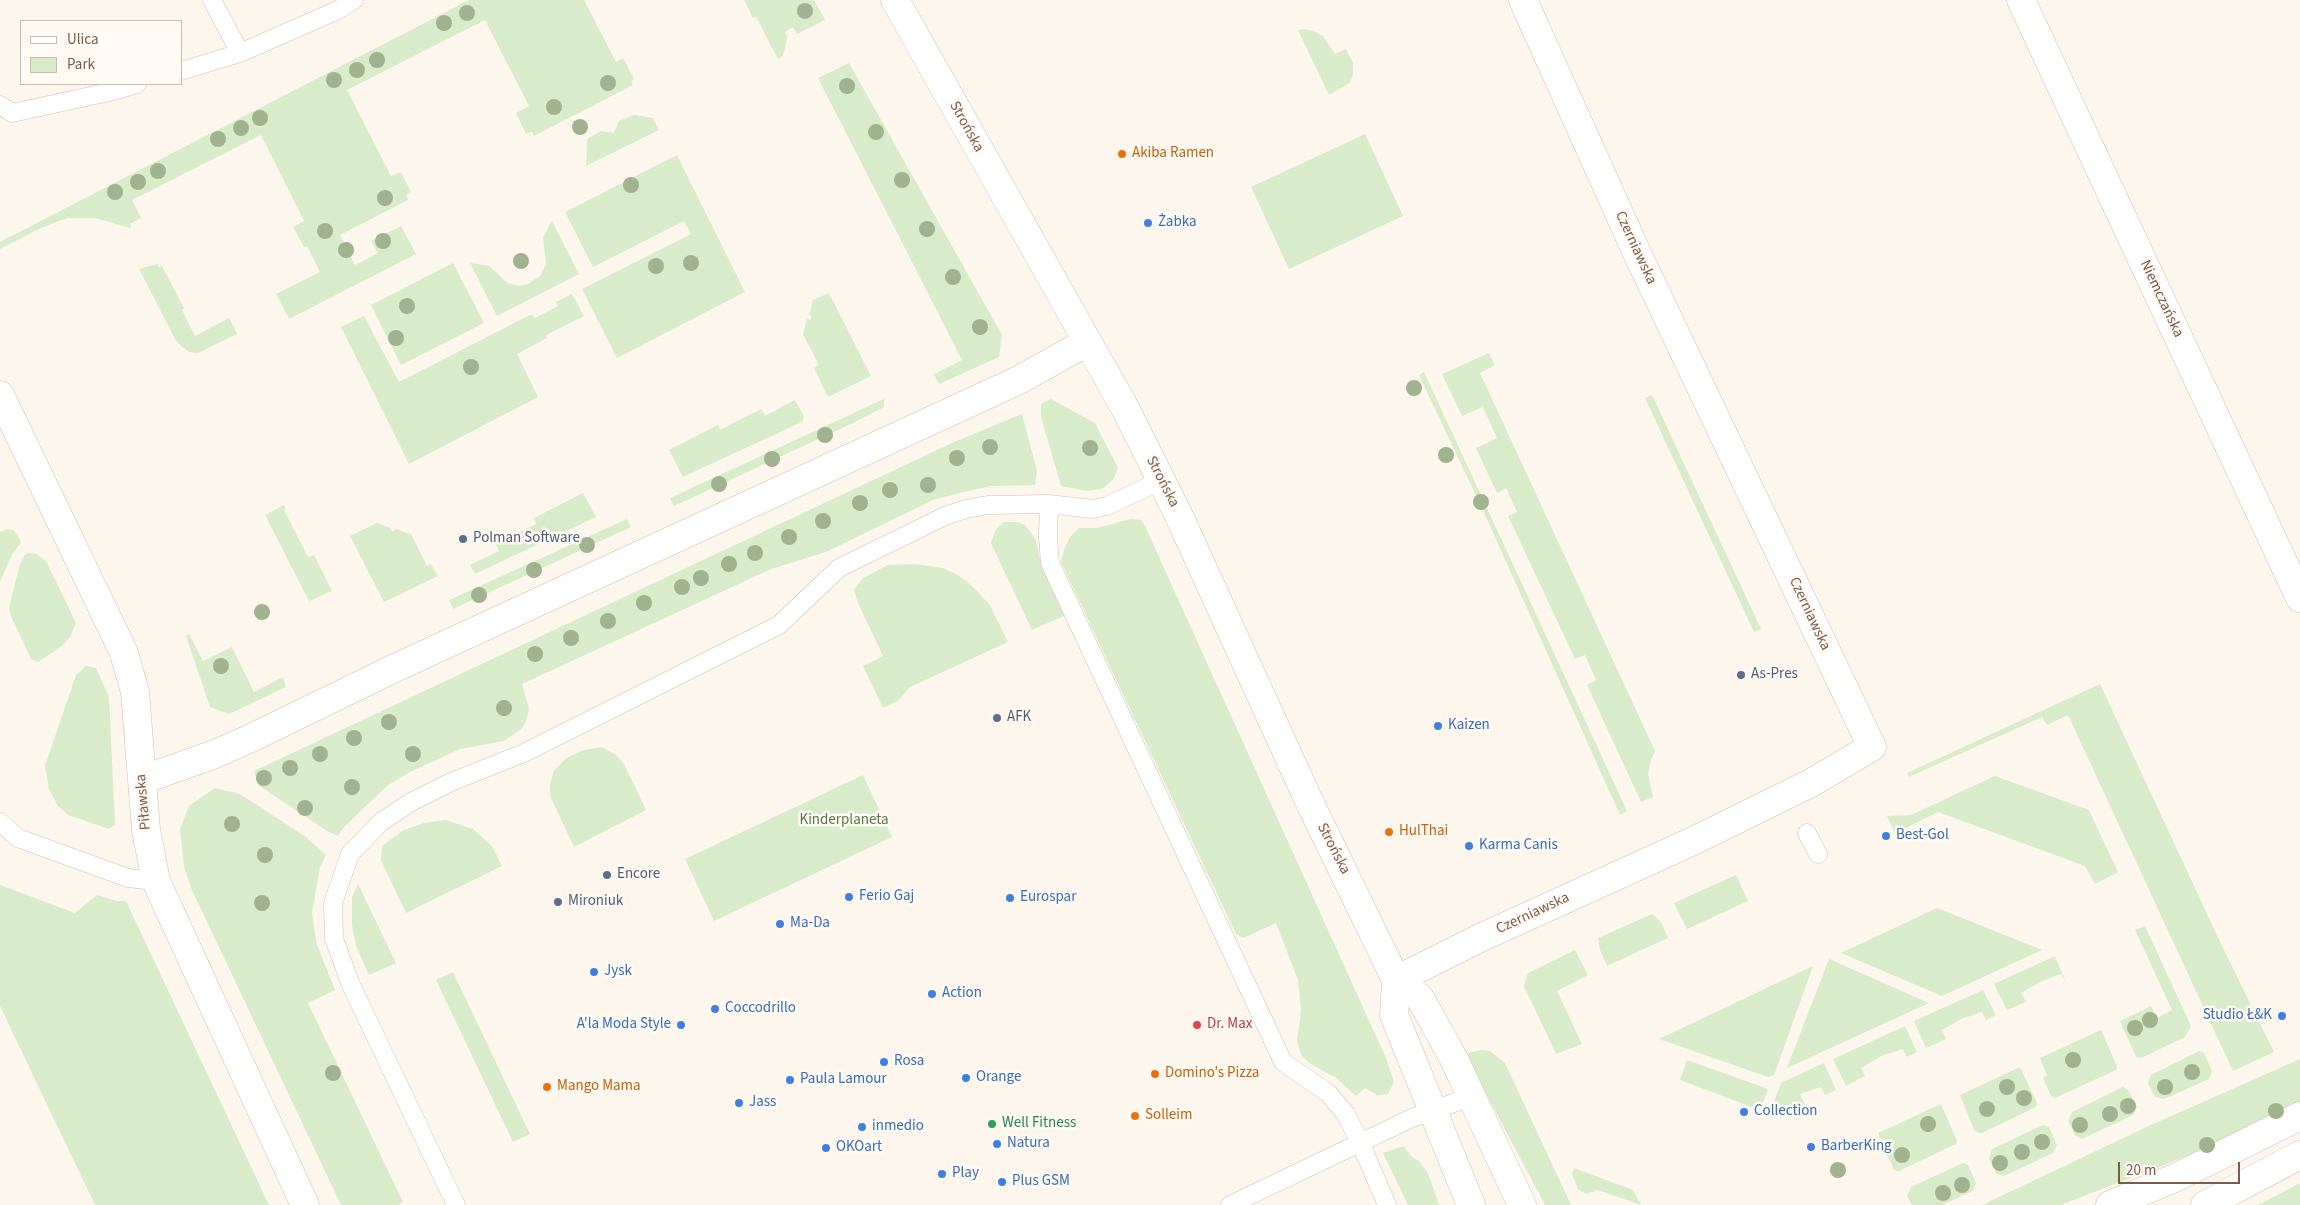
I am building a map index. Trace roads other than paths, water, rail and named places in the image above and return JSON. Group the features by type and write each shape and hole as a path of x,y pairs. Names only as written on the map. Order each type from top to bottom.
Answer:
{"street":[{"name":"Strońska","path":"895,0 1087,342 1162,480 1309,801 1396,980 1420,998 1454,1059 1470,1097 1522,1205"},
{"name":"Czerniawska","path":"1396,980 1520,920 1691,842 1811,782 1872,747 1636,253 1523,0"},
{"name":"Niemczańska","path":"2021,0 2300,598"},
{"path":"142,780 215,754 249,739 395,668 1019,380 1087,342"},
{"name":"Piławska","path":"0,395 124,652 135,692 146,830 156,881 306,1205"},
{"name":"Strońska","path":"1396,980 1394,1015 1471,1205"},
{"path":"2110,1205 2177,1177 2300,1116"},
{"path":"2205,1205 2300,1156"}],"lane":[{"path":"212,0 240,53"},
{"path":"182,71 240,53 338,10 354,0"},
{"path":"0,105 12,113 134,85"},
{"path":"456,1205 352,985 334,939 333,903 350,854 380,822 411,802 451,782 524,753 779,625 839,568 945,516 966,509 988,505 1049,504 1092,509 1107,506 1162,480"},
{"path":"1049,504 1048,537 1050,563 1283,1062 1328,1093 1345,1113 1360,1142 1387,1205"},
{"path":"0,822 18,838 128,878 156,881"},
{"path":"1807,833 1818,854"},
{"path":"1230,1205 1412,1118 1470,1097"}],"place":[{"name":"Akiba Ramen","path":"1122,154"},
{"name":"Żabka","path":"1148,223"},
{"name":"Polman Software","path":"463,539"},
{"name":"As-Pres","path":"1741,675"},
{"name":"AFK","path":"997,718"},
{"name":"Kaizen","path":"1438,726"},
{"name":"HulThai","path":"1389,832"},
{"name":"Best-Gol","path":"1886,836"},
{"name":"Karma Canis","path":"1469,846"},
{"name":"Encore","path":"607,875"},
{"name":"Ferio Gaj","path":"849,897"},
{"name":"Eurospar","path":"1010,898"},
{"name":"Mironiuk","path":"558,902"},
{"name":"Ma-Da","path":"780,924"},
{"name":"Jysk","path":"594,972"},
{"name":"Action","path":"932,994"},
{"name":"Coccodrillo","path":"715,1009"},
{"name":"Studio Ł&K","path":"2282,1016"},
{"name":"A'la Moda Style","path":"681,1025"},
{"name":"Dr. Max","path":"1197,1025"},
{"name":"Rosa","path":"884,1062"},
{"name":"Domino's Pizza","path":"1155,1074"},
{"name":"Orange","path":"966,1078"},
{"name":"Paula Lamour","path":"790,1080"},
{"name":"Mango Mama","path":"547,1087"},
{"name":"Jass","path":"739,1103"},
{"name":"Collection","path":"1744,1112"},
{"name":"Solleim","path":"1135,1116"},
{"name":"Well Fitness","path":"992,1124"},
{"name":"inmedio","path":"862,1127"},
{"name":"Natura","path":"997,1144"},
{"name":"BarberKing","path":"1811,1147"},
{"name":"OKOart","path":"826,1148"},
{"name":"Play","path":"942,1174"},
{"name":"Plus GSM","path":"1002,1182"}],"park label":[{"name":"Kinderplaneta","path":"844,821"}]}
